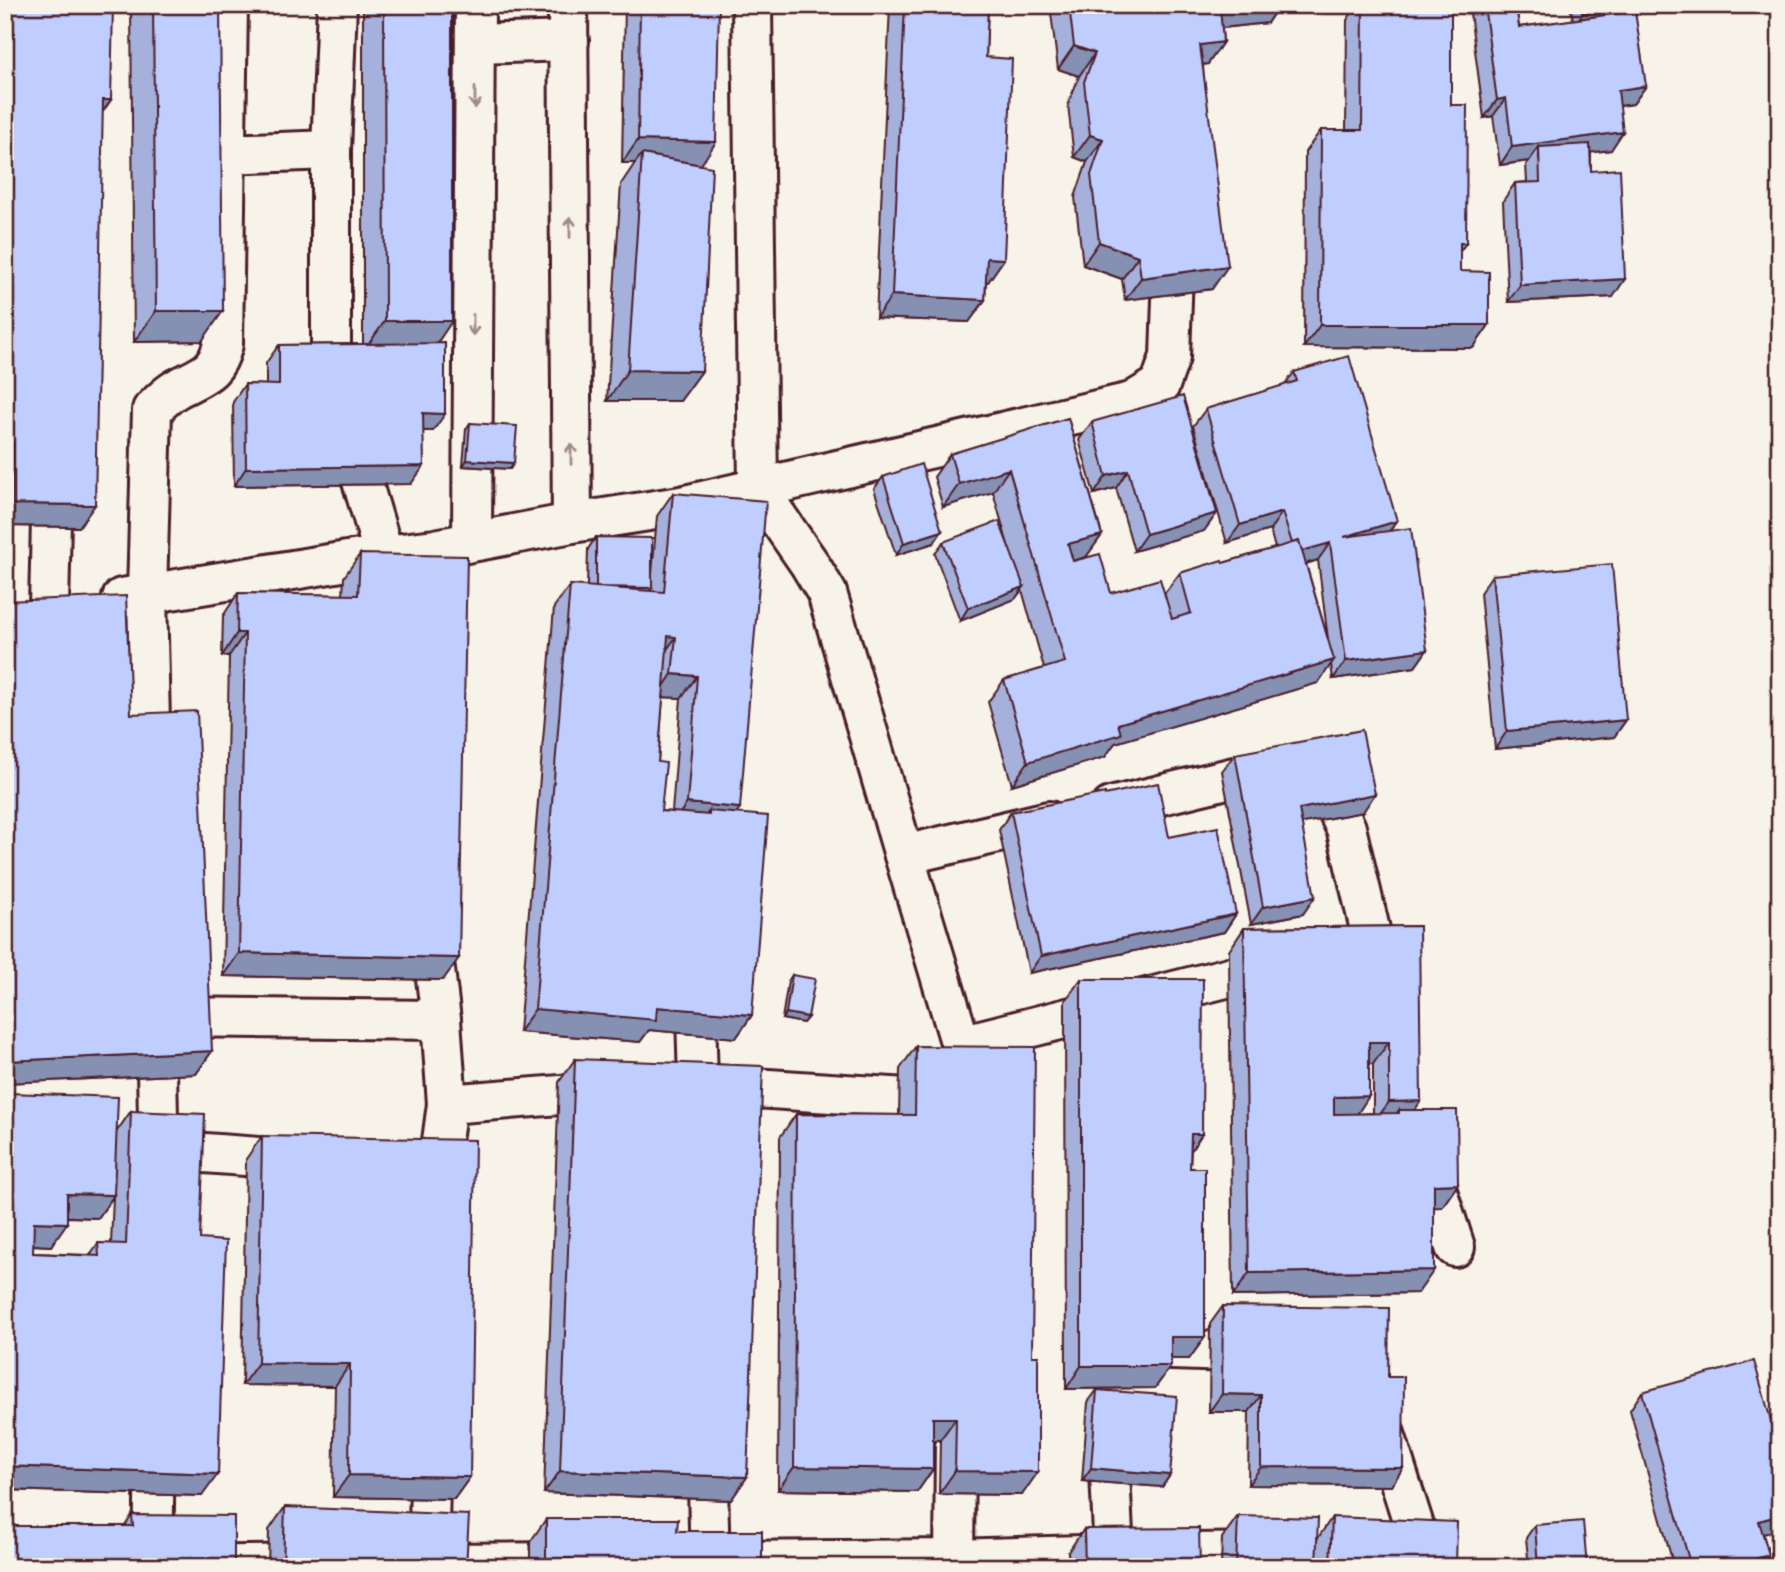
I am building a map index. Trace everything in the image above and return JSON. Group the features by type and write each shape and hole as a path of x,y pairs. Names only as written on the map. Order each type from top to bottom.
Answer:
{"street":[{"path":"151,799 147,594 152,410 166,396 210,371 219,358 223,344 228,5"},
{"path":"337,5 331,150 331,346 343,417 384,555 391,610"},
{"path":"472,541 475,5"},
{"path":"447,1104 670,1086 958,1115 961,1045 827,593 758,489 752,5"},
{"path":"475,44 568,23 572,523"},
{"path":"226,153 331,150"},
{"path":"52,443 33,610 435,549 572,523 681,520 758,489 1132,402 1160,385 1170,357 1176,205"},
{"path":"904,855 1247,775 1303,777 1332,800 1346,828 1388,1003"},
{"path":"426,897 441,1020 447,1104 424,1170 436,1225"},
{"path":"694,946 670,1086 699,1152"},
{"path":"961,1045 1273,966"},
{"path":"159,1205 156,1003 441,1020"},
{"path":"1101,1010 1101,1050"},
{"path":"1417,1119 1426,1158 1455,1247"},
{"path":"121,1148 340,1163"},
{"path":"1104,1348 1303,1355"},
{"path":"1357,1550 1397,1550 1410,1546 1415,1529 1371,1390"},
{"path":"1107,1403 1114,1560"},
{"path":"954,1563 955,1407"},
{"path":"706,1411 710,1564"},
{"path":"153,1566 155,1413"},
{"path":"428,1565 432,1415"},
{"path":"670,1561 710,1564 954,1563 1114,1560 1303,1551"},
{"path":"109,1567 616,1562"}],"building":[{"path":"5,5 113,5 111,100 103,100 95,505 12,504 13,443 5,442"},
{"path":"153,5 220,5 223,311 156,311"},
{"path":"384,5 452,5 452,321 385,321"},
{"path":"640,5 719,5 716,142 638,140"},
{"path":"905,5 988,5 986,57 1012,59 1004,259 987,258 985,300 892,295"},
{"path":"1069,5 1240,5 1220,8 1223,42 1200,45 1228,266 1141,278 1138,256 1099,242 1091,175 1103,139 1090,135 1084,82 1095,53 1074,46"},
{"path":"1363,5 1451,5 1451,105 1467,105 1466,243 1460,243 1460,271 1489,272 1489,325 1320,325 1321,130 1362,130"},
{"path":"1484,5 1516,5 1519,27 1635,11 1646,86 1618,90 1623,132 1512,147 1506,98 1497,100"},
{"path":"1581,5 1621,5 1583,13"},
{"path":"1590,144 1591,171 1620,169 1625,279 1520,285 1515,183 1540,182 1539,147"},
{"path":"642,154 712,167 702,371 628,370"},
{"path":"445,343 445,414 423,413 424,466 246,468 245,384 279,385 279,345"},
{"path":"1349,356 1397,521 1344,537 1411,528 1427,650 1346,661 1330,543 1302,551 1299,541 1292,543 1282,512 1240,525 1206,409 1297,381 1294,372"},
{"path":"1183,396 1217,513 1146,534 1128,470 1106,476 1092,422"},
{"path":"1068,418 1102,535 1068,544 1073,561 1100,554 1111,593 1160,579 1172,619 1191,613 1180,573 1299,541 1334,660 1118,724 1121,734 1028,762 1004,680 1065,662 1009,469 959,484 950,454"},
{"path":"470,423 517,426 514,463 467,460"},
{"path":"921,464 942,531 904,543 883,477"},
{"path":"673,493 766,501 740,808 687,803 697,676 672,674 676,637 668,636 658,762 666,763 661,811 709,815 709,811 768,816 752,1015 657,1007 656,1020 535,1009 570,585 664,592"},
{"path":"999,521 1024,587 968,608 943,542"},
{"path":"596,537 652,538 652,588 596,587"},
{"path":"360,554 467,556 459,958 239,953 245,633 237,633 238,593 358,595"},
{"path":"1612,564 1626,720 1507,731 1492,575"},
{"path":"126,596 131,714 197,711 212,1051 7,1061 5,601"},
{"path":"1362,730 1375,794 1299,809 1315,897 1263,907 1235,754"},
{"path":"1158,783 1169,837 1218,827 1236,914 1041,956 1011,812"},
{"path":"1419,926 1421,1101 1389,1102 1389,1042 1369,1042 1369,1096 1334,1097 1334,1114 1457,1110 1458,1184 1434,1185 1434,1270 1249,1273 1244,928"},
{"path":"792,975 815,979 808,1017 786,1013"},
{"path":"1081,979 1203,979 1202,1134 1191,1134 1190,1168 1205,1168 1205,1337 1171,1337 1171,1366 1081,1366"},
{"path":"916,1046 1035,1047 1032,1356 1038,1356 1038,1472 955,1471 956,1418 933,1418 933,1469 794,1467 796,1114 915,1115"},
{"path":"575,1059 763,1066 747,1477 560,1471"},
{"path":"8,1093 118,1097 114,1195 67,1194 67,1223 34,1222 33,1253 99,1256 98,1243 126,1244 131,1111 205,1114 200,1239 226,1241 218,1474 5,1466 5,1182"},
{"path":"262,1136 475,1140 470,1477 349,1475 350,1364 258,1363"},
{"path":"1223,1306 1389,1308 1388,1377 1404,1377 1403,1468 1261,1467 1261,1395 1222,1394"},
{"path":"1754,1361 1780,1452 1780,1515 1759,1521 1769,1555 1727,1567 1691,1567 1642,1392"},
{"path":"1097,1390 1177,1396 1170,1475 1091,1468"},
{"path":"285,1507 469,1515 466,1567 283,1567"},
{"path":"132,1515 234,1516 234,1567 5,1567 5,1526 133,1526"},
{"path":"1238,1516 1318,1518 1316,1567 1236,1567"},
{"path":"1332,1517 1457,1522 1456,1567 1330,1567"},
{"path":"546,1519 678,1519 677,1531 762,1531 762,1567 571,1567 571,1559 546,1559"},
{"path":"1583,1521 1587,1567 1538,1567 1535,1525"},
{"path":"1199,1528 1200,1567 1085,1567 1084,1529"},
{"path":"800,1560 827,1567 799,1567"}]}
